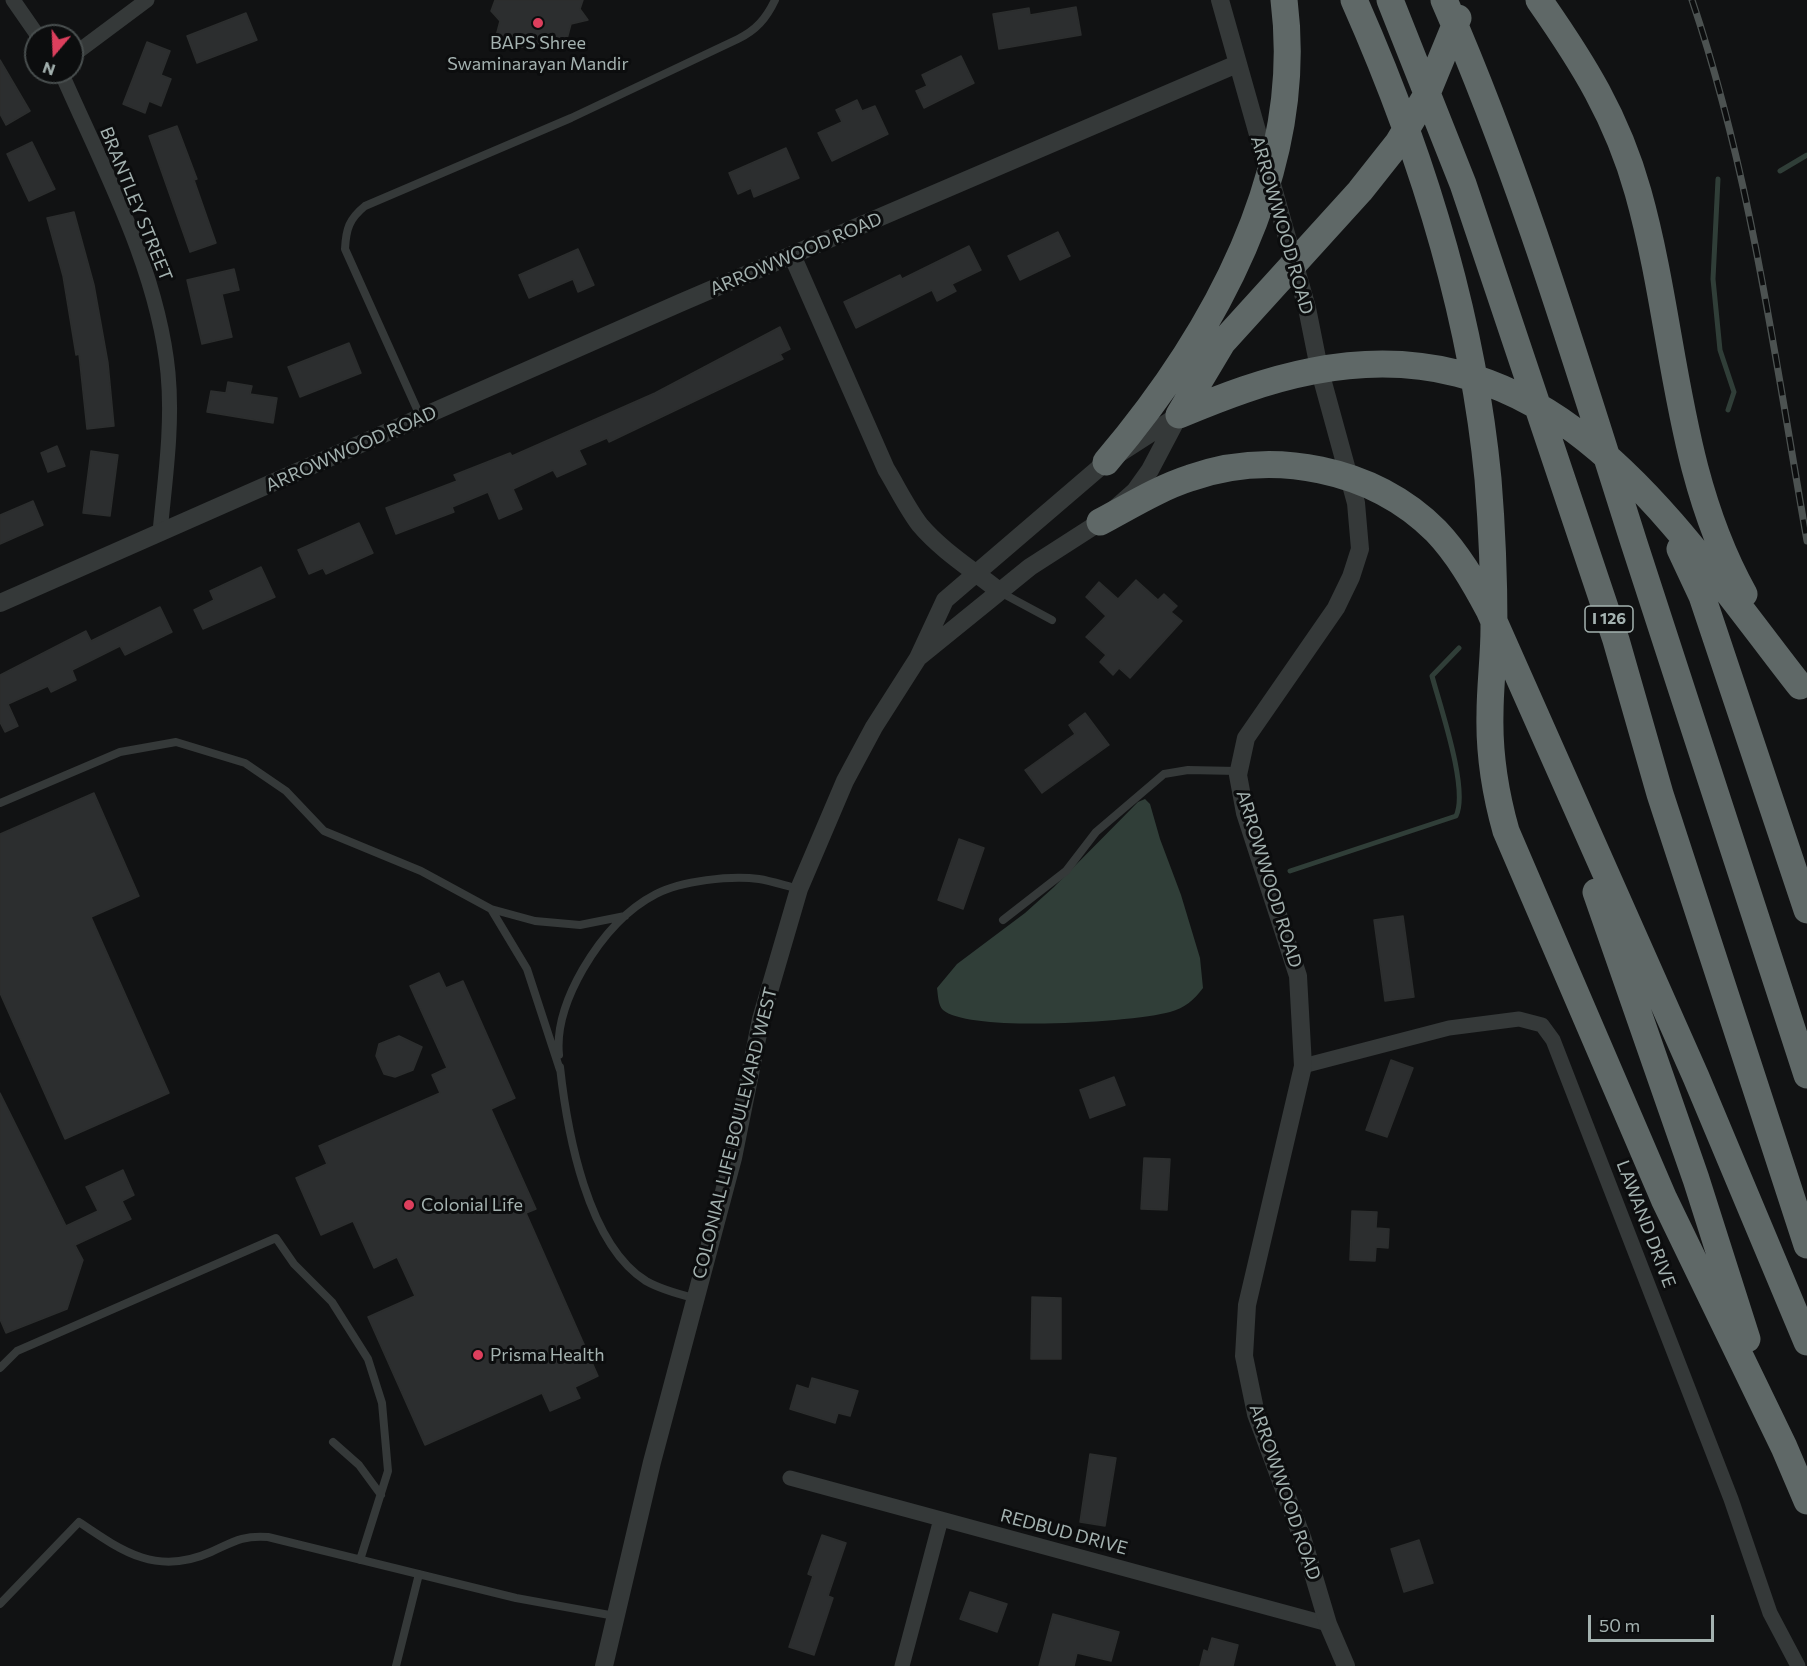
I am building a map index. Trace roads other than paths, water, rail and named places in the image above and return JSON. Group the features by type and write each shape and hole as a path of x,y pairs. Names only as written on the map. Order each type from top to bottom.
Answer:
{"highway":[{"path":"1354,0 1410,139 1442,238 1468,350 1488,478 1494,630 1490,738 1493,777 1506,831 1664,1199 1784,1447 1807,1501"},
{"name":"I 126","path":"1390,0 1463,184 1616,640 1660,794 1807,1245"},
{"name":"I 126","path":"1444,0 1501,140 1591,404 1668,651 1807,1074"},
{"path":"1179,415 1208,362 1238,325 1360,191 1398,143 1426,96 1441,65 1463,0"},
{"path":"1539,0 1588,72 1628,161 1648,235 1692,464 1712,524 1749,612"},
{"path":"1106,462 1149,410 1207,318 1229,280 1253,227 1274,159 1285,92 1284,4"},
{"path":"1179,415 1230,394 1286,377 1346,366 1403,366 1466,377 1504,391 1546,411 1592,442 1634,479 1749,612 1804,691"},
{"path":"1100,522 1180,482 1217,470 1249,465 1309,467 1350,478 1383,493 1410,510 1435,531 1473,580 1490,610 1696,1077 1807,1342"},
{"path":"1634,479 1674,538 1692,572 1807,910"},
{"path":"1534,712 1696,1179 1784,1447"}],"street":[{"path":"13,0 30,24"},
{"path":"84,47 147,0"},
{"path":"1221,0 1237,64"},
{"name":"ARROWWOOD ROAD","path":"0,603 792,255 1237,64 1307,308 1319,368 1356,503 1360,549 1351,577 1336,608 1246,738 1239,771 1245,813 1298,976 1303,1066 1246,1305 1244,1356 1256,1414 1303,1540 1328,1624 1346,1666"},
{"name":"BRANTLEY STREET","path":"66,84 131,233 153,299 168,371 170,426 160,532"},
{"path":"792,255 886,469 920,524 944,547 999,591"},
{"name":"COLONIAL LIFE BOULEVARD WEST","path":"918,658 999,591 1062,544 1100,522 1135,491 1150,470 1179,415"},
{"name":"COLONIAL LIFE BOULEVARD WEST","path":"604,1666 694,1298 733,1158 761,1018 799,889 845,781 874,727 918,658 945,600 1106,462 1179,415"},
{"name":"LAWAND DRIVE","path":"1303,1066 1449,1028 1519,1019 1542,1025 1553,1040 1608,1178 1731,1499 1770,1613 1798,1666"},
{"name":"REDBUD DRIVE","path":"790,1478 1328,1624"},
{"path":"902,1666 941,1519"}],"lane":[{"path":"421,418 345,249 346,231 351,218 365,206 571,118 754,31 767,16 775,0"},
{"path":"999,591 1052,620"},
{"path":"0,803 120,752 176,742 245,763 286,790 324,831 421,871 491,909 536,921 580,925 627,915"},
{"path":"1003,920 1066,871 1096,832 1164,774 1188,770 1239,771"},
{"path":"694,1298 646,1281 627,1264 608,1239 590,1198 576,1156 560,1070 558,1042 564,1011 577,980 597,944 627,915 656,894 723,879 759,879 799,889"},
{"path":"491,909 527,969 560,1070"},
{"path":"0,1368 17,1351 276,1238 294,1264 332,1302 368,1359 382,1403 388,1471 360,1560"},
{"path":"333,1442 359,1464 381,1495"},
{"path":"0,1604 79,1521 114,1545 153,1562 191,1561 249,1535 268,1537 516,1598 615,1616"},
{"path":"396,1666 419,1574"}],"waterway":[{"path":"1780,171 1807,155"},
{"path":"1718,179 1713,279 1720,350 1734,392 1728,410"},
{"path":"1290,871 1456,816 1459,804 1456,768 1432,676 1459,648"}],"railway":[{"path":"1692,0 1713,66 1746,200 1760,268 1807,541"}],"place":[{"name":"BAPS Shree Swaminarayan Mandir","path":"538,23"},
{"name":"Colonial Life","path":"409,1205"},
{"name":"Prisma Health","path":"478,1355"}]}
